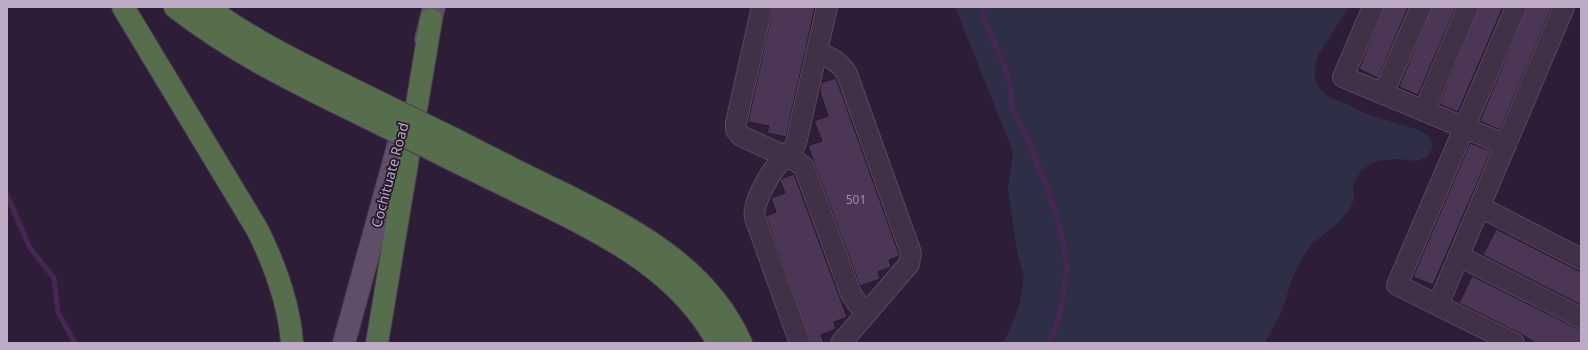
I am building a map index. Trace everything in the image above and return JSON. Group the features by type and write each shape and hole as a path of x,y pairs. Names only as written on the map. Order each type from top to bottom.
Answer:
{"highway":[{"path":"123,7 257,229 270,256 280,284 287,311 292,343"},
{"path":"175,7 240,52 358,102 453,150 591,228 642,259 676,287 686,298 708,326 718,343"},
{"path":"207,7 358,102"},
{"path":"377,343 433,13"},
{"path":"453,150 614,219 653,243 679,263 701,283 725,314 741,343"}],"main road":[{"name":"Cochituate Road","path":"344,343 433,13"}],"lane":[{"path":"762,7 736,123 736,130 741,136 786,156 804,167 850,294 858,304 868,312"},
{"path":"800,343 754,215 756,202 771,173 794,147 797,139 827,7"},
{"path":"1373,7 1343,77 1506,145"},
{"path":"1383,94 1421,7"},
{"path":"1424,111 1468,7"},
{"path":"1514,343 1397,285 1516,7"},
{"path":"1438,305 1564,7"},
{"path":"816,53 835,60 847,74 911,253 909,264 842,343"},
{"path":"1480,207 1581,259"},
{"path":"1459,256 1581,318"}],"shaded area":[{"path":"955,7 1349,7 1319,53 1315,67 1315,80 1320,89 1329,97 1364,113 1419,130 1427,135 1433,142 1432,149 1427,157 1416,161 1398,159 1379,161 1370,164 1361,171 1353,185 1354,199 1350,209 1339,222 1311,245 1301,260 1292,279 1282,311 1265,343 1003,343 1019,307 1024,277 1017,252 1008,189 1013,152"}],"building":[{"path":"773,7 815,7 786,137 767,133 769,126 748,122"},
{"path":"1384,7 1408,7 1378,78 1359,69"},
{"path":"1432,7 1456,7 1418,95 1399,87"},
{"path":"1479,7 1503,7 1458,112 1439,104"},
{"path":"1527,7 1552,7 1500,130 1480,121"},
{"path":"836,78 899,254 899,256 889,260 891,267 878,272 880,279 860,286 808,146 822,141 814,121 828,116 820,92 821,83"},
{"path":"1470,143 1491,151 1433,285 1413,277"},
{"path":"794,174 847,317 834,322 836,329 821,335 824,343 811,343 766,216 776,212 771,198 785,193 780,181 781,179"},
{"path":"1496,229 1581,272 1581,305 1483,255"},
{"path":"1472,276 1576,328 1581,329 1581,343 1536,343 1459,303"}],"waterway":[{"path":"981,7 986,24 1006,70 1010,85 1012,110 1027,137 1052,202 1060,228 1067,266 1061,308 1049,343"},
{"path":"7,195 30,248 54,278 58,312 75,343"}]}
